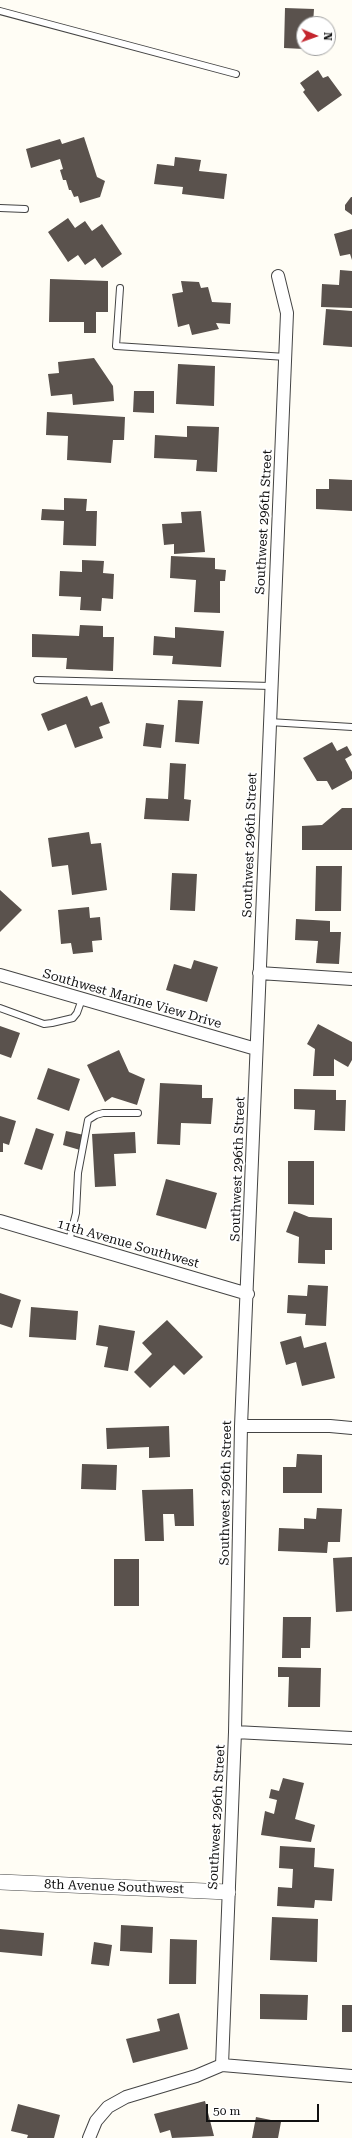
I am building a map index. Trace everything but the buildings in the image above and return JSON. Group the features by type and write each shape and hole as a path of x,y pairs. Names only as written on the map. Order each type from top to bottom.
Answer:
{"street":[{"name":"Southwest 296th Street","path":"222,2065 235,1732 241,1426 248,1294 258,973 286,357 287,313 278,276"},
{"path":"258,973 352,978"},
{"name":"Southwest Marine View Drive","path":"0,975 256,1049"},
{"name":"11th Avenue Southwest","path":"0,1221 248,1294"},
{"path":"241,1426 330,1426 352,1428"},
{"path":"235,1732 352,1738"},
{"name":"8th Avenue Southwest","path":"0,1882 228,1892"},
{"path":"89,2138 96,2121 108,2107 126,2097 196,2076 222,2065 352,2076"}],"lane":[{"path":"0,11 236,74"},
{"path":"0,208 25,209"},
{"path":"120,288 116,346 286,357"},
{"path":"37,680 271,686"},
{"path":"269,722 352,728"},
{"path":"0,1008 44,1024 73,1018 77,1013 82,999"},
{"path":"69,1241 76,1213 78,1173 88,1120 96,1114 103,1113 138,1113"}]}
